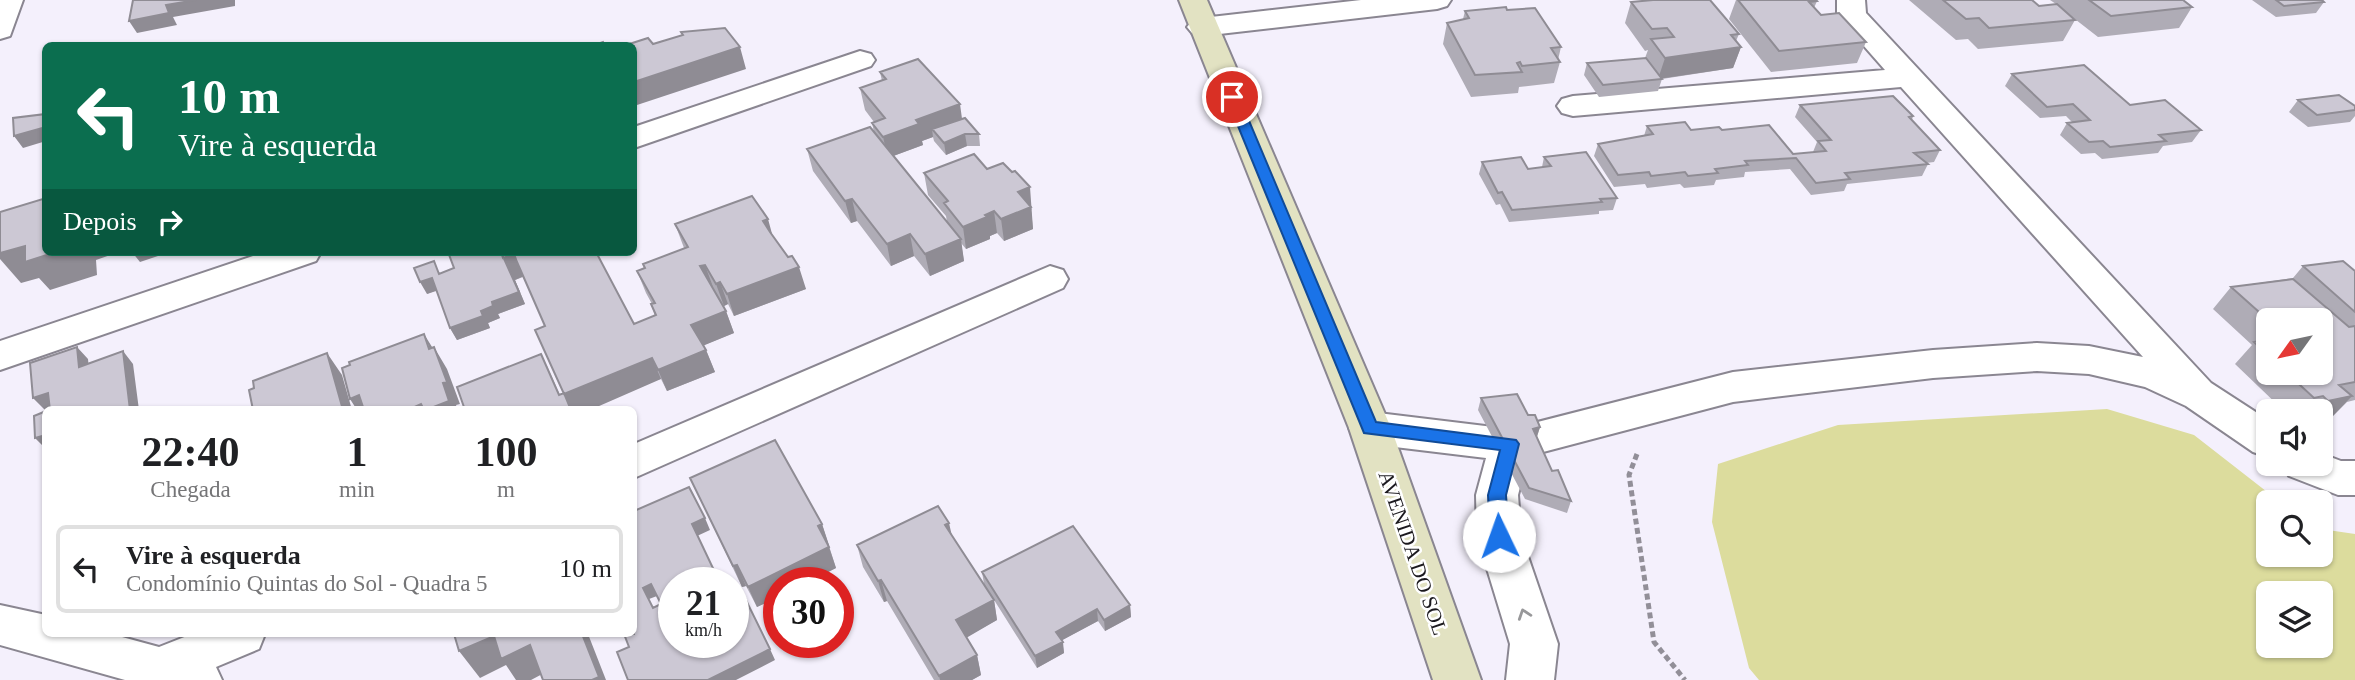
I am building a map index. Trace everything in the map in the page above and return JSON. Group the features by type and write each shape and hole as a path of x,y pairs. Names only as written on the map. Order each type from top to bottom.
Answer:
{"street":[{"path":"0,30 9,0"},
{"path":"1198,13 1437,0"},
{"path":"1851,0 1852,15 2200,395"},
{"name":"AVENIDA DO SOL","path":"1198,13 1370,428 1457,680"},
{"path":"637,137 860,60"},
{"path":"1573,106 1908,77"},
{"path":"0,356 291,256"},
{"path":"637,461 1050,279"},
{"path":"1370,428 1510,444 1733,387 1933,364 2037,357 2089,360 2158,376 2200,395 2256,433"},
{"path":"1510,444 1497,495 1499,536 1534,644 1530,680"},
{"path":"2333,476 2355,478"},
{"path":"0,625 42,635"},
{"path":"50,637 180,675 237,637"}],"path":[{"path":"1639,450 1629,475 1654,642 1685,680"}],"green space":[{"path":"2107,409 2194,435 2265,490 2256,490 2256,567 2333,567 2333,531 2355,534 2355,680 1759,680 1749,668 1712,522 1718,464 1838,425"}],"building":[{"path":"133,0 196,0 166,5 169,13 129,21"},
{"path":"1710,0 1739,34 1731,35 1741,47 1665,58 1651,39 1674,37 1667,28 1652,29 1631,2"},
{"path":"1738,0 1816,0 1809,2 1821,15 1839,13 1866,42 1779,51"},
{"path":"1943,0 2032,0 2039,6 2057,4 2075,20 1989,28 1979,18 1966,19"},
{"path":"2089,0 2183,0 2192,7 2111,16"},
{"path":"2276,0 2322,0 2324,2 2284,6"},
{"path":"1506,7 1507,10 1535,8 1561,47 1551,48 1560,62 1522,66 1520,62 1517,63 1522,72 1475,75 1447,23 1469,18 1465,11"},
{"path":"725,28 740,47 637,81 636,42 648,38 653,44 683,35 681,32"},
{"path":"1646,58 1662,79 1603,85 1587,63"},
{"path":"918,59 960,104 916,120 919,124 883,137 872,123 885,118 860,88 886,79 880,72"},
{"path":"2084,65 2130,105 2165,100 2201,130 2159,135 2166,141 2110,147 2103,141 2089,142 2067,123 2090,120 2073,104 2047,107 2012,74"},
{"path":"2339,95 2355,106 2355,110 2317,115 2298,100"},
{"path":"1893,96 1940,150 1914,153 1928,164 1845,173 1850,179 1816,183 1796,158 1745,161 1748,165 1715,169 1718,173 1688,176 1685,172 1651,176 1649,172 1618,175 1598,144 1653,134 1647,126 1685,122 1691,130 1769,125 1793,154 1826,151 1818,141 1831,140 1800,105"},
{"path":"42,114 42,128 14,136 13,118"},
{"path":"965,118 979,134 965,134 944,143 932,129"},
{"path":"870,127 961,239 925,254 910,234 887,244 852,199 845,201 807,149"},
{"path":"1586,152 1617,198 1600,199 1602,202 1512,210 1502,192 1498,193 1482,162 1521,157 1528,169 1551,166 1544,157"},
{"path":"974,154 987,169 1003,163 1012,172 1015,171 1030,187 1018,192 1031,207 1001,219 994,211 985,215 987,217 963,227 944,203 948,201 924,173"},
{"path":"752,196 768,219 763,221 770,232 799,267 727,294 720,282 716,284 705,265 700,266 726,311 691,325 706,350 658,370 652,358 564,394 535,330 545,326 515,256 598,256 634,324 656,315 651,304 655,303 637,271 645,268 643,264 688,247 675,224"},
{"path":"42,199 44,256 25,262 25,246 0,253 0,212"},
{"path":"450,256 503,256 519,292 492,302 493,306 481,311 483,316 450,328 432,278 420,282 414,268 434,261 439,274 454,268"},
{"path":"2343,261 2355,271 2355,312 2303,266"},
{"path":"2293,279 2327,308 2256,309 2231,287"},
{"path":"2333,313 2349,327 2355,326 2355,382 2339,385 2352,396 2333,400 2323,396 2314,398 2300,385 2333,385"},
{"path":"424,334 429,349 434,347 447,382 443,383 449,401 436,406 363,406 359,395 350,399 342,368 350,365 349,362"},
{"path":"77,347 79,367 123,351 130,406 50,406 48,393 33,398 30,363"},
{"path":"327,353 342,406 252,406 249,390 254,388 253,381"},
{"path":"541,354 559,395 564,393 569,406 464,406 457,387"},
{"path":"1517,394 1528,415 1535,415 1540,427 1533,429 1552,471 1558,470 1571,501 1529,488 1481,398"},
{"path":"42,413 42,436 35,438 34,416"},
{"path":"775,440 822,524 818,526 829,547 788,567 763,567 763,580 749,587 749,567 733,566 690,478"},
{"path":"689,487 705,518 692,524 712,567 658,567 658,598 651,584 643,588 653,608 658,606 658,658 749,658 749,606 763,635 763,652 708,680 628,680 617,652 629,647 625,637 637,637 637,510"},
{"path":"938,506 949,523 945,525 994,600 956,620 977,655 939,676 857,545"},
{"path":"1073,526 1130,605 1104,620 1097,609 1056,632 1063,642 1035,656 982,572"},
{"path":"455,637 492,637 459,651"},
{"path":"494,637 583,637 599,677 592,680 543,680 530,645 501,659"}],"route":[{"path":"1232,97 1370,428 1510,444 1497,495 1499,536"}]}
